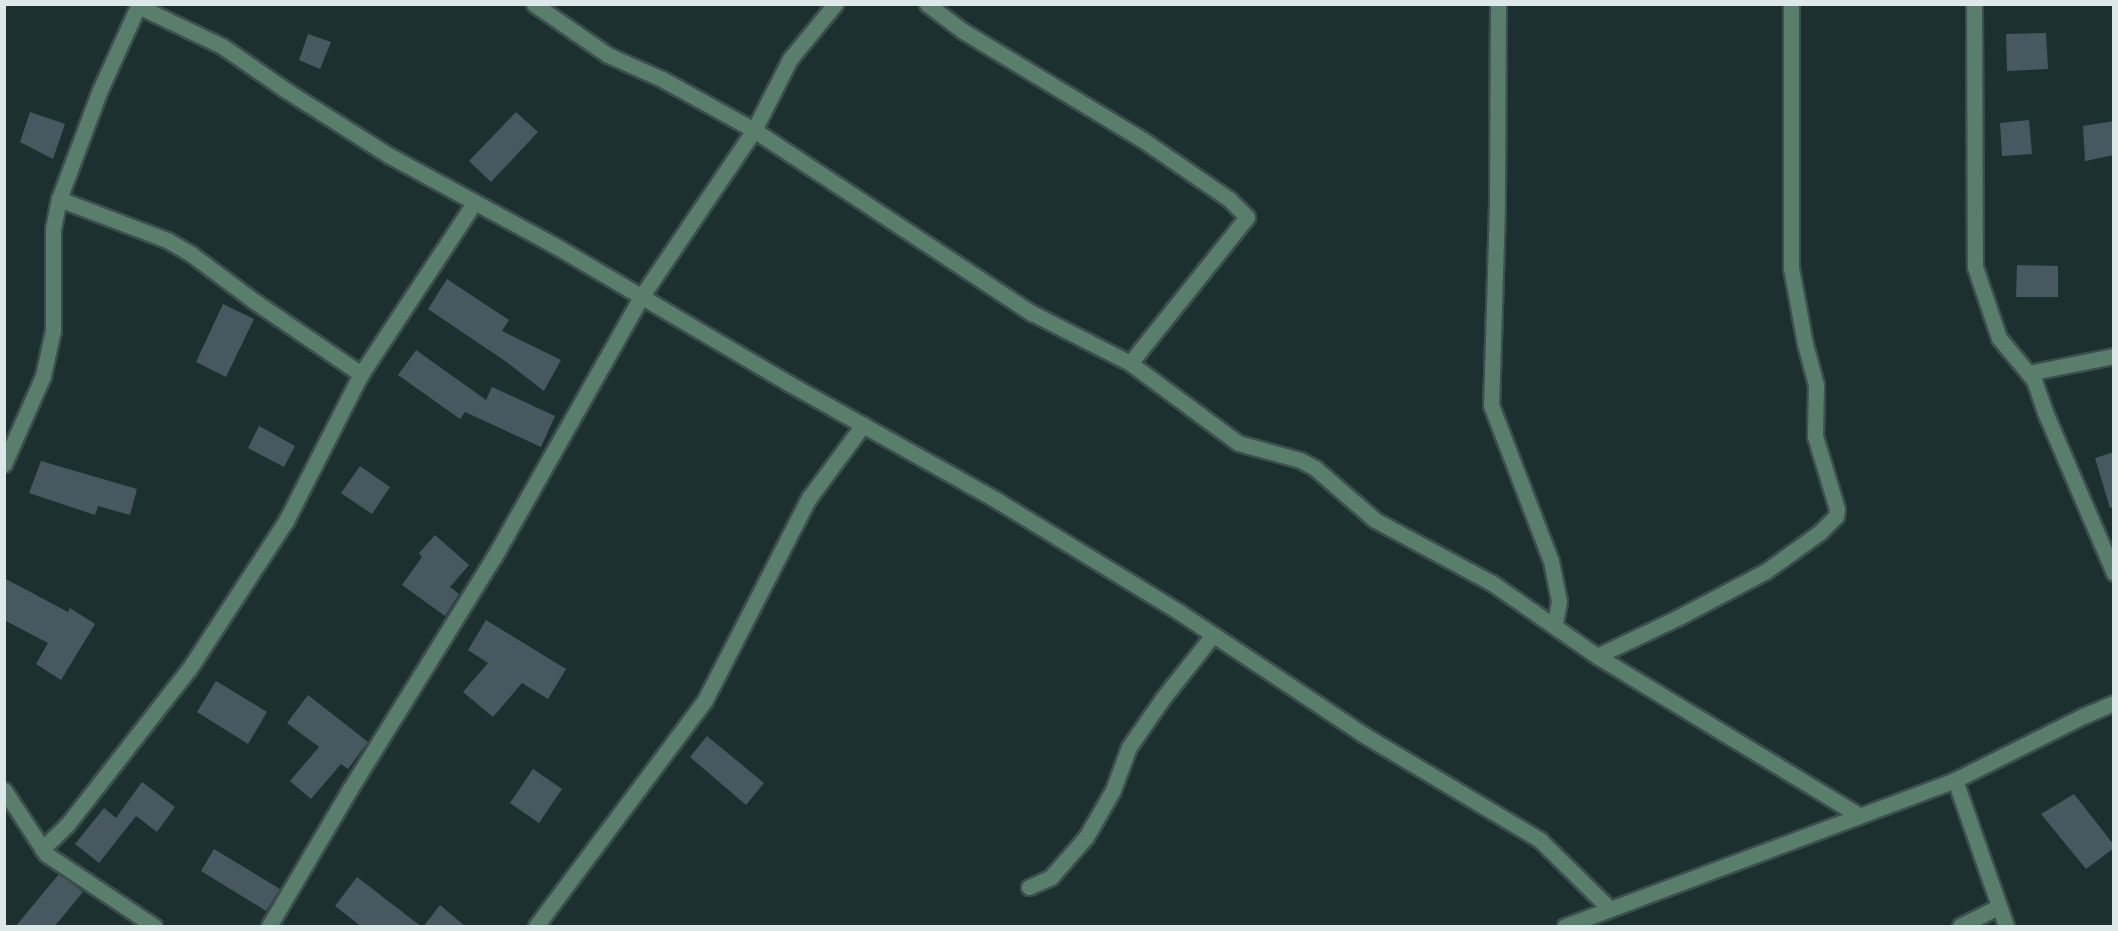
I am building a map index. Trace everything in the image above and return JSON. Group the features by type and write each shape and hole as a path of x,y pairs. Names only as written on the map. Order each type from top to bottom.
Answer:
{"street":[{"path":"534,4 608,55 662,79 754,130 1032,313 1130,363 1238,443 1300,460 1315,468 1376,520 1492,583 1555,624 1597,656 1858,816"},
{"path":"269,927 350,789 494,557 641,297 754,130 790,59 835,4"},
{"path":"927,4 963,31 1143,140 1229,199 1246,217 1130,363"},
{"path":"1497,4 1497,206 1491,405 1551,561 1559,601 1555,624"},
{"path":"1597,656 1677,618 1766,571 1821,532 1836,516 1837,509 1831,498 1815,436 1816,385 1805,344 1791,268 1791,4"},
{"path":"1974,4 1975,267 1999,338 2034,380 2114,573"},
{"path":"4,464 43,376 53,330 53,229 59,199 100,90 139,5 222,46 357,136 998,501 1214,635 1364,735 1540,840 1610,909"},
{"path":"59,199 167,240 183,249 361,374"},
{"path":"42,849 67,825 189,669 286,520 361,374 475,202"},
{"path":"2028,373 2114,356"},
{"path":"536,927 705,700 809,498 863,425"},
{"path":"1029,887 1051,877 1086,837 1113,790 1129,747 1163,698 1214,635"},
{"path":"1565,927 1955,780 2083,716 2114,703"},
{"path":"1955,780 2006,927"},
{"path":"4,790 42,849 154,927"},
{"path":"1960,927 1998,907"}],"building":[{"path":"2046,33 2048,69 2007,71 2006,34"},
{"path":"308,34 331,42 320,69 299,60"},
{"path":"30,112 65,124 53,159 20,142"},
{"path":"516,112 538,132 491,182 469,161"},
{"path":"2029,120 2032,154 2002,156 2000,123"},
{"path":"2114,121 2114,155 2085,161 2083,126"},
{"path":"2017,265 2058,266 2058,297 2016,297"},
{"path":"447,279 509,320 502,331 561,360 544,391 505,361 428,309"},
{"path":"223,304 254,319 226,377 196,362"},
{"path":"416,350 486,400 492,387 555,416 541,447 465,412 460,419 398,375"},
{"path":"259,426 295,446 284,467 248,448"},
{"path":"2114,452 2114,507 2110,508 2095,458"},
{"path":"41,461 137,489 130,515 98,506 95,515 29,493"},
{"path":"360,466 390,487 372,514 341,493"},
{"path":"435,535 469,565 450,587 459,594 445,616 402,585 422,557 419,553"},
{"path":"4,578 68,612 70,608 95,624 61,680 36,664 48,643 4,620"},
{"path":"486,620 566,669 548,699 522,683 493,717 463,692 488,663 468,650"},
{"path":"216,681 267,712 248,744 197,712"},
{"path":"308,695 368,742 348,769 341,764 311,799 290,781 319,747 287,723"},
{"path":"707,736 764,783 746,805 690,757"},
{"path":"533,769 562,789 539,823 510,803"},
{"path":"142,782 175,807 157,832 136,816 99,863 75,844 104,808 116,818"},
{"path":"2074,794 2114,845 2114,848 2086,869 2041,814"},
{"path":"214,849 280,889 266,911 201,871"},
{"path":"59,874 83,892 54,927 15,927"},
{"path":"357,877 422,927 362,927 335,906"},
{"path":"440,905 466,927 423,927"}]}
